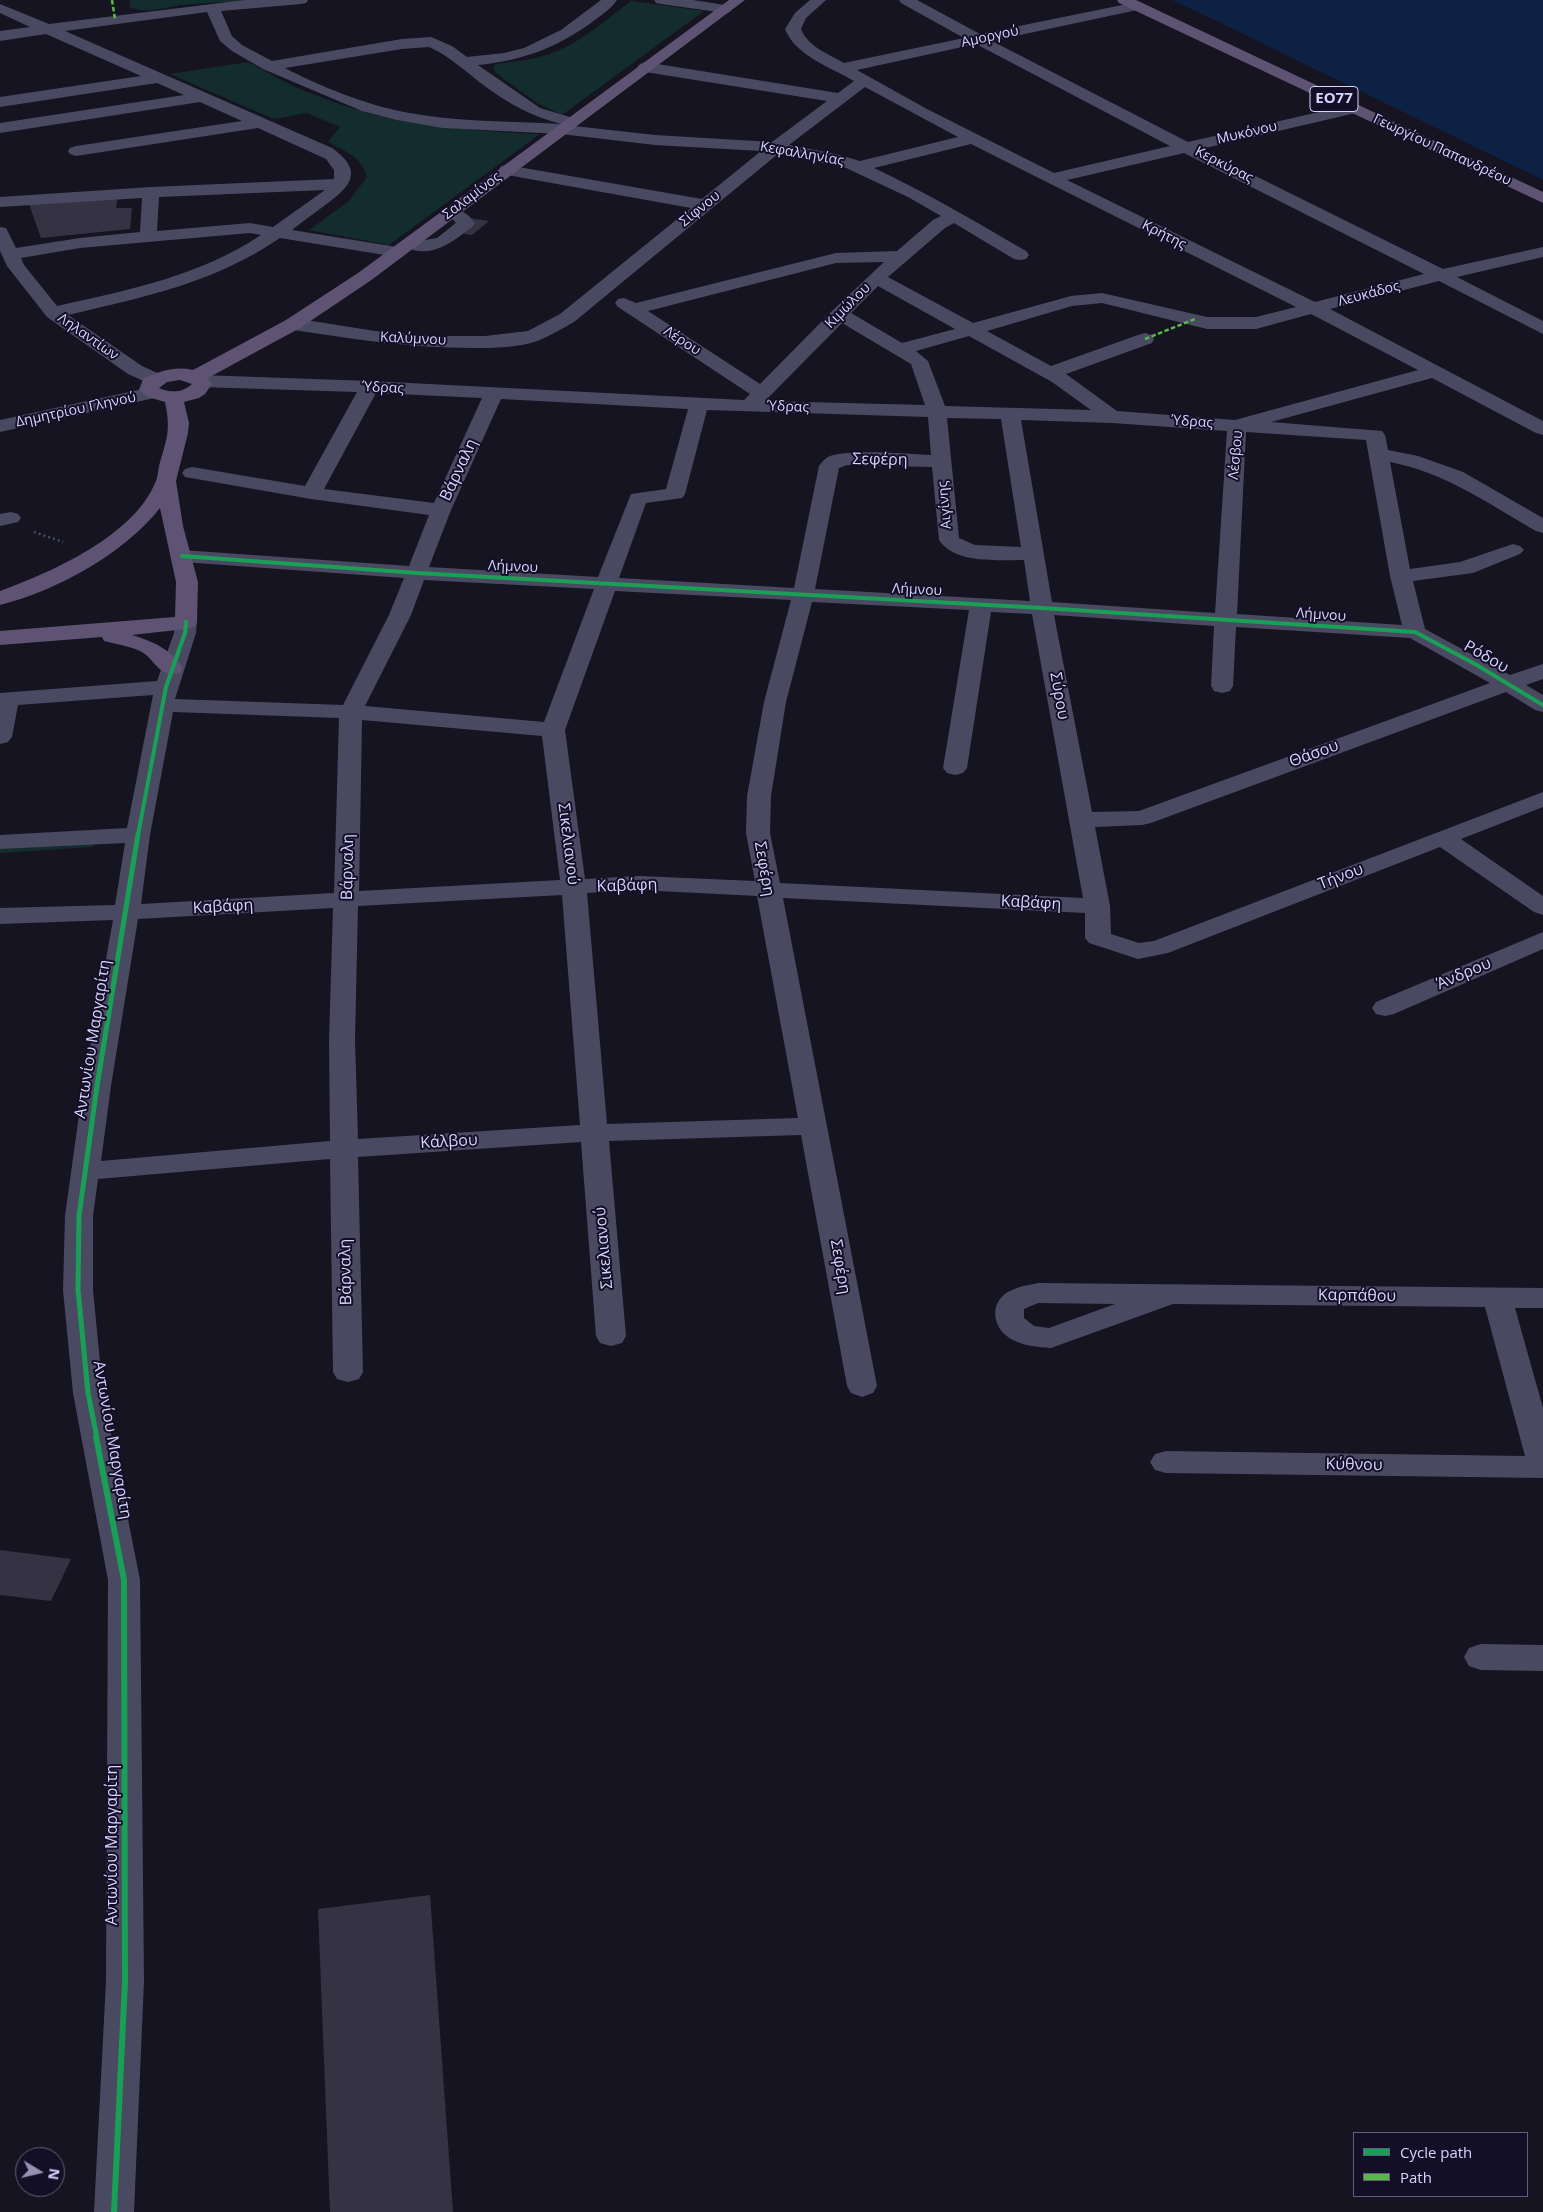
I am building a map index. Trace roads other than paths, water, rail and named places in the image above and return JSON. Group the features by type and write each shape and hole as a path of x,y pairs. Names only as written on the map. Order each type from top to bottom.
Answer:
{"main road":[{"name":"Γεωργίου Παπανδρέου","path":"1131,3 1543,198"},
{"name":"Σαλαμίνος","path":"174,397 196,391 200,388 198,379 293,324 397,252 732,4"},
{"path":"153,386 180,374 198,379"},
{"path":"0,599 61,573 98,553 131,529 142,517 166,481 179,425 174,397 153,386"},
{"name":"Αντωνίου Μαργαρίτη","path":"166,481 173,526 187,582 186,622"},
{"path":"131,529 150,525 173,526"},
{"path":"4,637 89,632 186,622"},
{"path":"89,632 122,638 149,647 166,687"}],"street":[{"path":"112,0 114,19"},
{"path":"0,36 212,7 301,0"},
{"path":"464,62 517,55 532,50 577,25 610,0"},
{"path":"661,0 732,4"},
{"name":"Κρήτης","path":"820,0 800,16 794,30 797,39 810,50 921,112 1337,320 1543,429"},
{"name":"Κερκύρας","path":"906,0 976,40 1442,275 1543,328"},
{"name":"Αμοργού","path":"842,68 976,40 1131,3"},
{"path":"212,7 225,38 237,48 268,66 368,108 404,117 443,123 566,126"},
{"path":"0,8 334,157 341,163 344,171 341,184 334,191 239,256 202,273 53,313"},
{"path":"268,66 419,42 440,44 492,84 534,111 566,126"},
{"path":"645,67 841,98"},
{"path":"0,102 158,78"},
{"name":"Σίφνου","path":"533,336 567,318 776,147 866,80"},
{"path":"0,128 202,97"},
{"name":"Μυκόνου","path":"1053,178 1354,109"},
{"path":"76,151 260,123"},
{"name":"Κεφαλληνίας","path":"566,126 655,140 776,147 836,159 858,166 914,193 1020,255"},
{"path":"858,166 973,138"},
{"path":"507,170 705,205"},
{"path":"0,202 151,192 341,184"},
{"path":"148,237 151,192"},
{"path":"419,246 442,242 466,224 458,215"},
{"name":"Κιμώλου","path":"755,399 876,278 939,224 955,216"},
{"path":"10,254 80,243 250,228 397,252"},
{"name":"Ληλαντίων","path":"0,232 16,266 53,313 135,370 153,386"},
{"name":"Λευκάδος","path":"900,350 1070,301 1102,298 1207,323 1256,323 1442,275 1543,252"},
{"path":"633,309 836,258 901,256"},
{"path":"876,278 1050,373 1112,417"},
{"name":"Λέρου","path":"602,289 633,309 755,399"},
{"name":"Αιγίνης","path":"840,314 919,361 937,411 949,540 951,544 959,549 971,552 1033,554"},
{"name":"Καλύμνου","path":"293,324 375,337 432,342 512,340 533,336"},
{"path":"1050,373 1145,340"},
{"name":"Λέσβου","path":"1222,686 1237,425 1433,372"},
{"name":"Ύδρας","path":"198,379 699,403 755,399 937,411 1112,417 1237,425 1376,445 1456,476 1543,527"},
{"name":"Δημητρίου Γληνού","path":"0,426 153,386"},
{"path":"311,493 370,387"},
{"name":"Βάρναλη","path":"348,1372 342,1040 352,712 400,615 441,510 494,393"},
{"name":"Σικελιανού","path":"611,1336 574,888 553,730 638,498 675,494 699,403"},
{"name":"Σύρου","path":"1010,414 1042,608 1097,906 1098,938 1138,951"},
{"path":"1376,445 1401,576 1415,632"},
{"name":"Σεφέρη","path":"862,1386 757,824 761,775 775,702 803,596 828,468 831,464 841,460 851,459 941,461"},
{"path":"192,473 311,493 441,510"},
{"path":"1401,576 1465,568 1513,550"},
{"name":"Λήμνου","path":"182,556 417,573 1042,608 1415,632"},
{"path":"955,768 981,605"},
{"name":"Αντωνίου Μαργαρίτη","path":"114,2212 125,1981 124,1580 88,1393 79,1299 78,1216 138,835 166,687 185,633 186,622"},
{"name":"Ρόδου","path":"1415,632 1507,683 1543,706"},
{"name":"Θάσου","path":"1082,820 1142,818 1543,671"},
{"path":"0,737 4,699 166,687 352,712 553,730"},
{"name":"Τήνου","path":"1138,951 1159,948 1543,799"},
{"path":"0,842 138,835"},
{"path":"1443,838 1543,907"},
{"name":"Καβάφη","path":"0,916 127,912 639,883 1097,906"},
{"name":"Άνδρου","path":"1385,1008 1543,940"},
{"name":"Κάλβου","path":"85,1171 344,1149 594,1133 814,1126"},
{"name":"Καρπάθου","path":"1171,1294 1057,1336 1040,1338 1020,1332 1010,1322 1008,1314 1010,1307 1019,1298 1033,1294 1171,1294 1543,1298"},
{"path":"1069,1294 1085,1326"},
{"path":"1497,1297 1543,1466"},
{"name":"Κύθνου","path":"1166,1462 1543,1466"},
{"path":"1481,1657 1543,1658"}],"water":[{"path":"1172,0 1543,0 1543,180 1208,17"}]}
